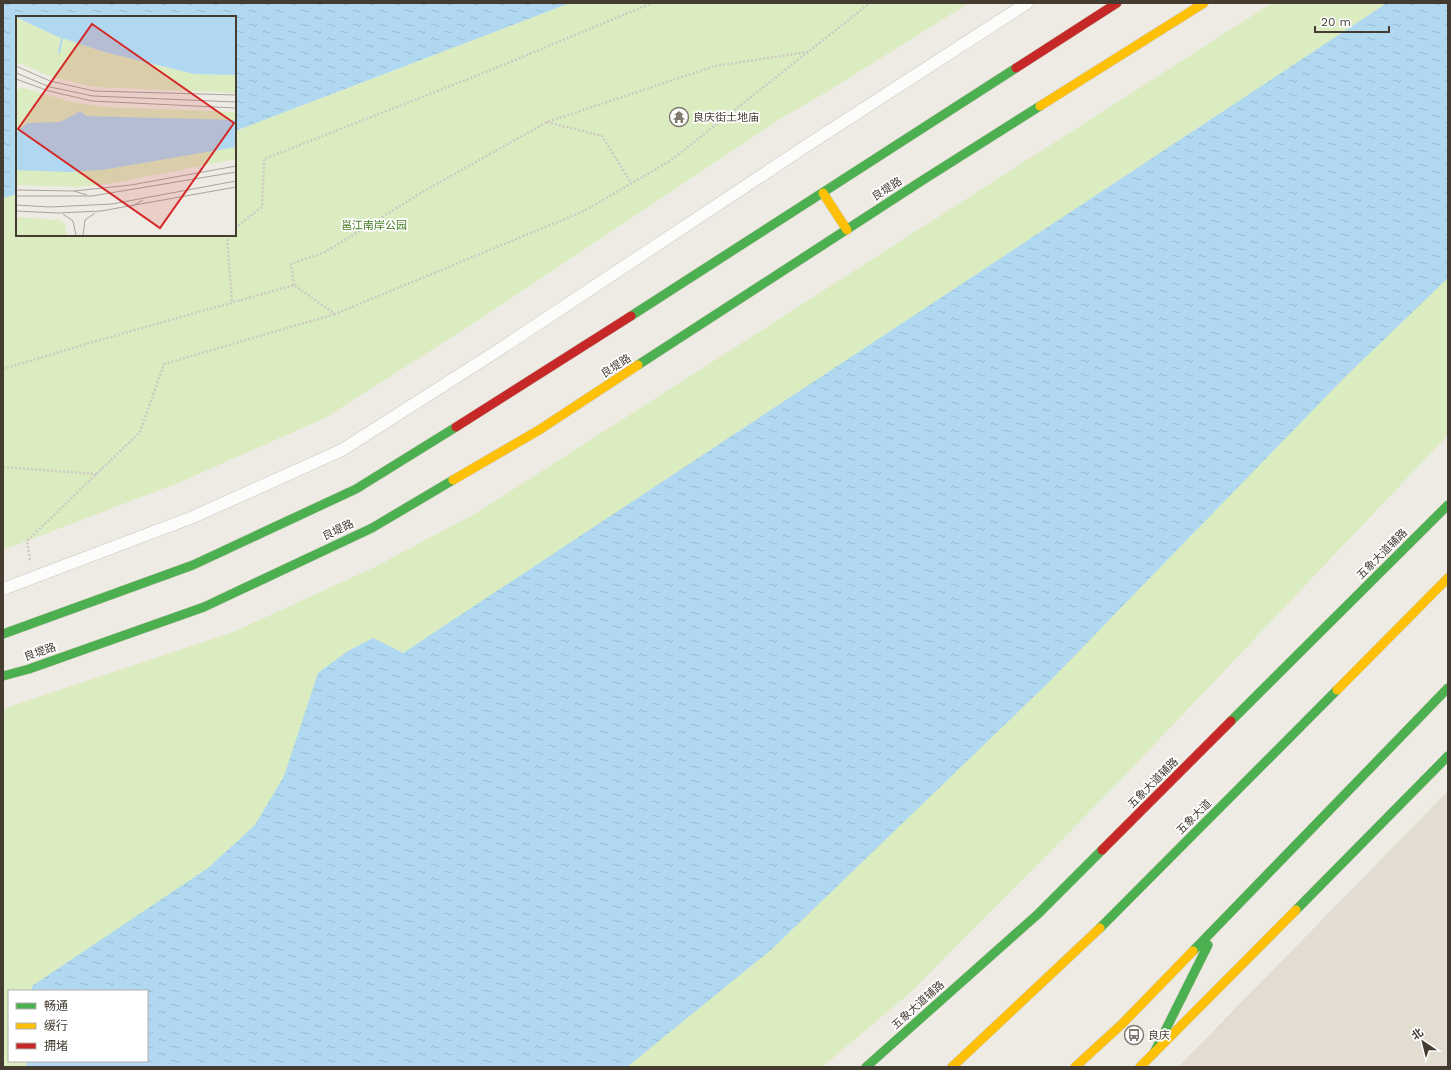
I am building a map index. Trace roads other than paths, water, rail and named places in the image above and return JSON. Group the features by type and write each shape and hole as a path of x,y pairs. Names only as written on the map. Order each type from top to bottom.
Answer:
{"main road":[{"path":"3,634 193,565 356,489 527,383 1117,3"},
{"name":"良堤路","path":"3,676 29,669 204,607 372,528 539,430 847,230 1204,3"},
{"path":"823,193 847,230"},
{"name":"五象大道辅路","path":"866,1067 1038,914 1448,505"},
{"name":"五象大道","path":"952,1067 1075,953 1448,578"},
{"path":"1075,1067 1122,1024 1448,688"},
{"path":"1140,1067 1448,756"},
{"path":"1154,1053 1216,927"}],"lane":[{"path":"3,589 192,517 342,450 494,353 803,148 1027,3"}],"water":[{"path":"3,3 570,3 236,131 236,16 16,16 16,194 3,198"},
{"path":"1387,3 1448,3 1448,278 1345,377 1047,684 772,949 627,1067 26,1067 27,1062 148,1062 148,990 32,990 32,986 208,868 255,825 284,776 318,673 348,651 373,638 403,653"}],"place":[{"name":"良庆街土地庙","path":"679,117"},
{"name":"良庆","path":"1134,1035"}],"park label":[{"name":"邕江南岸公园","path":"374,225"}]}
